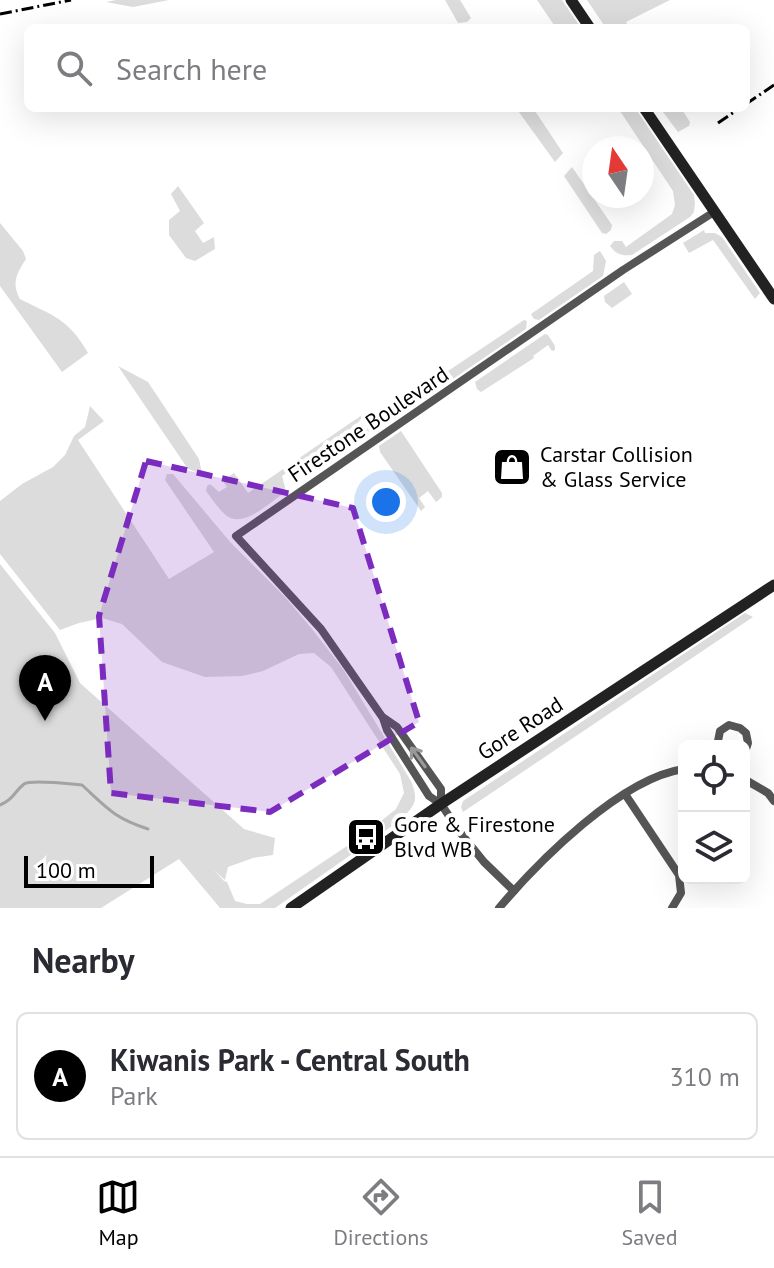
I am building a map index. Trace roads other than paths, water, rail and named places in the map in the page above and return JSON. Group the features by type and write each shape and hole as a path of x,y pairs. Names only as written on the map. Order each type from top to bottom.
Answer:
{"main road":[{"path":"571,0 587,24"},
{"path":"647,112 774,299"},
{"name":"Gore Road","path":"291,908 441,804 774,585"}],"street":[{"name":"Firestone Boulevard","path":"514,891 484,862 441,804 429,796 387,730 383,718 321,629 236,536 623,270 714,212"},
{"name":"Firestone Boulevard","path":"383,718 397,727 441,789 441,804"},
{"path":"718,740 720,731 729,725 740,728 746,733 747,740"},
{"path":"499,908 566,838 625,794 649,780 678,770"},
{"path":"750,782 768,793 774,801"},
{"path":"625,794 679,875 681,893 672,908"}],"waterway":[{"path":"0,805 28,783 82,785 119,816 148,829"}],"railway":[{"path":"0,14 71,0"},
{"path":"750,101 774,85"},
{"path":"718,123 734,112"}],"place":[{"name":"Carstar Collision & Glass Service","path":"512,467"},
{"name":"Kiwanis Park - Central South","path":"45,721"},
{"name":"Gore & Firestone Blvd WB","path":"366,837"}]}
